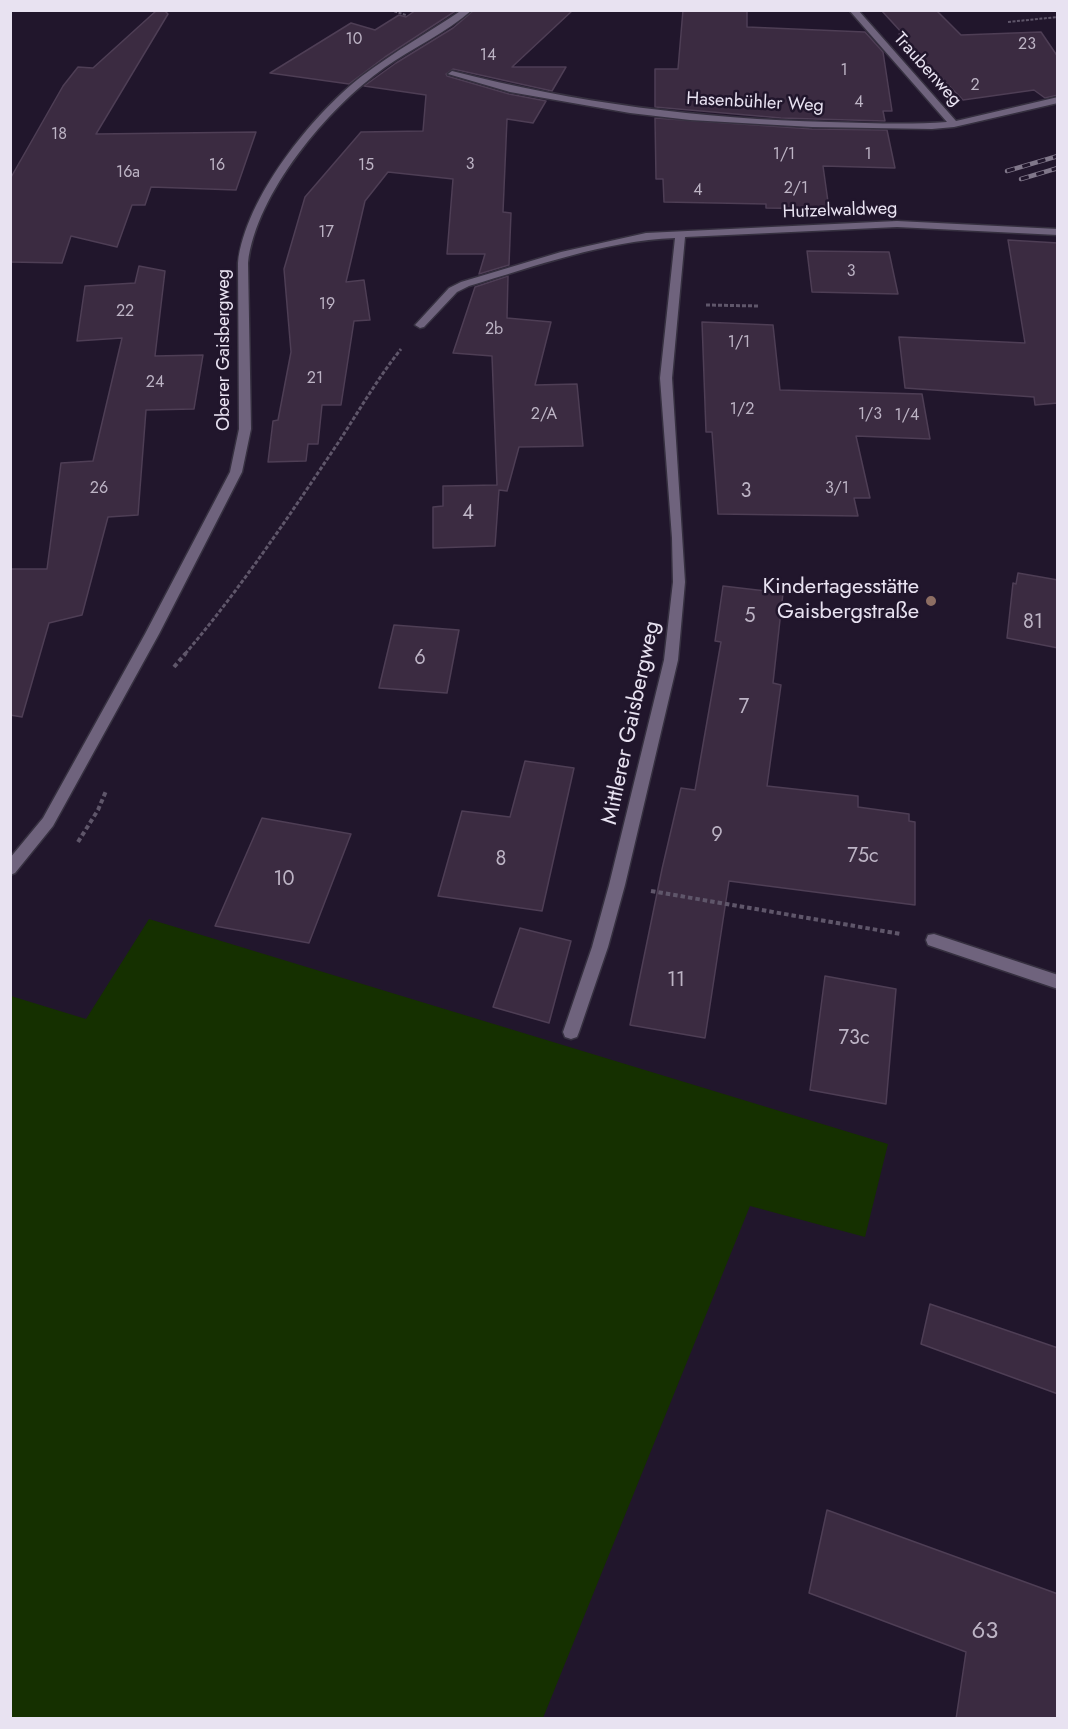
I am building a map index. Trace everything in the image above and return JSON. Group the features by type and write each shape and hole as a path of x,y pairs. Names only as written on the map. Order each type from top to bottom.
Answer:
{"street":[{"name":"Oberer Gaisbergweg","path":"10,869 54,812 152,634 236,472 245,429 243,263 254,215 303,142 335,105 371,74 468,10"},
{"name":"Traubenweg","path":"853,10 954,124"},
{"name":"Hasenbühler Weg","path":"452,74 508,89 670,115 735,122 915,126 954,124 1058,100"},
{"name":"Hutzelwaldweg","path":"420,325 453,290 465,284 533,262 624,239 897,224 1058,232"},
{"name":"Mittlerer Gaisbergweg","path":"571,1032 600,947 617,885 671,660 676,621 678,538 666,378 680,235"},
{"path":"934,940 1058,982"}],"path":[{"path":"1008,22 1058,17"},
{"path":"673,304 759,306"},
{"path":"173,668 233,593 340,438 381,374 420,325"},
{"path":"78,842 98,810 108,784"},
{"path":"617,885 934,940"}],"green space":[{"path":"149,919 888,1144 865,1237 750,1206 543,1718 11,1718 11,996 86,1019"}],"building":[{"path":"157,10 164,10 168,14 96,134 256,132 236,190 151,187 145,205 132,205 117,247 71,236 62,263 10,262 10,179 63,86 78,67 93,68"},
{"path":"416,10 457,10 385,57 349,84 270,73 351,23 375,30 399,15 406,17"},
{"path":"474,10 573,10 512,67 566,67 552,91 453,69 446,74 509,94 546,101 533,123 507,119 503,212 511,213 509,265 479,274 485,254 447,254 453,179 388,172 365,201 346,282 364,280 370,320 354,321 341,405 322,405 318,444 308,444 306,461 268,462 273,421 278,420 291,352 284,269 305,197 361,132 423,131 426,95 364,86 453,28"},
{"path":"683,10 747,10 747,27 865,32 883,52 892,111 883,111 885,121 781,118 655,107 655,69 678,69"},
{"path":"881,10 936,10 961,35 1041,32 1058,57 1058,95 1045,98 1034,90 963,100 899,34 903,34"},
{"path":"655,118 812,129 887,130 895,168 823,166 829,209 766,208 766,204 664,202 663,179 656,179"},
{"path":"1008,240 1058,243 1058,403 1035,405 1034,397 905,388 899,337 1025,343"},
{"path":"807,251 889,252 898,294 812,292"},
{"path":"139,266 165,271 155,356 203,355 194,409 146,410 138,515 108,517 82,615 49,623 22,717 10,715 10,569 47,569 61,463 93,461 122,338 77,341 85,286 135,283"},
{"path":"508,276 507,318 551,322 535,385 577,384 583,446 519,447 507,491 499,490 495,546 433,548 433,507 443,506 443,486 497,485 492,356 453,353 475,287"},
{"path":"702,322 773,325 780,390 922,394 930,439 856,436 870,498 854,498 858,516 718,514 712,432 706,432"},
{"path":"1018,573 1058,580 1058,648 1007,638 1013,583 1016,584"},
{"path":"723,586 783,593 773,683 781,685 767,786 858,796 858,807 909,814 909,821 915,822 915,905 729,881 705,1038 630,1025 681,788 695,790 721,642 715,641"},
{"path":"394,625 459,630 447,693 379,688"},
{"path":"525,761 574,768 542,911 438,896 462,811 510,817"},
{"path":"262,818 351,834 309,943 215,926"},
{"path":"520,928 571,941 549,1023 493,1007"},
{"path":"825,976 896,989 886,1104 810,1090"},
{"path":"930,1304 1058,1348 1058,1394 921,1344"},
{"path":"827,1510 1058,1594 1058,1719 956,1719 966,1652 809,1593"}],"railway":[{"path":"1007,171 1058,156"},
{"path":"1021,179 1058,168"}],"place":[{"name":"Kindertagesstätte Gaisbergstraße","path":"931,601"}]}
